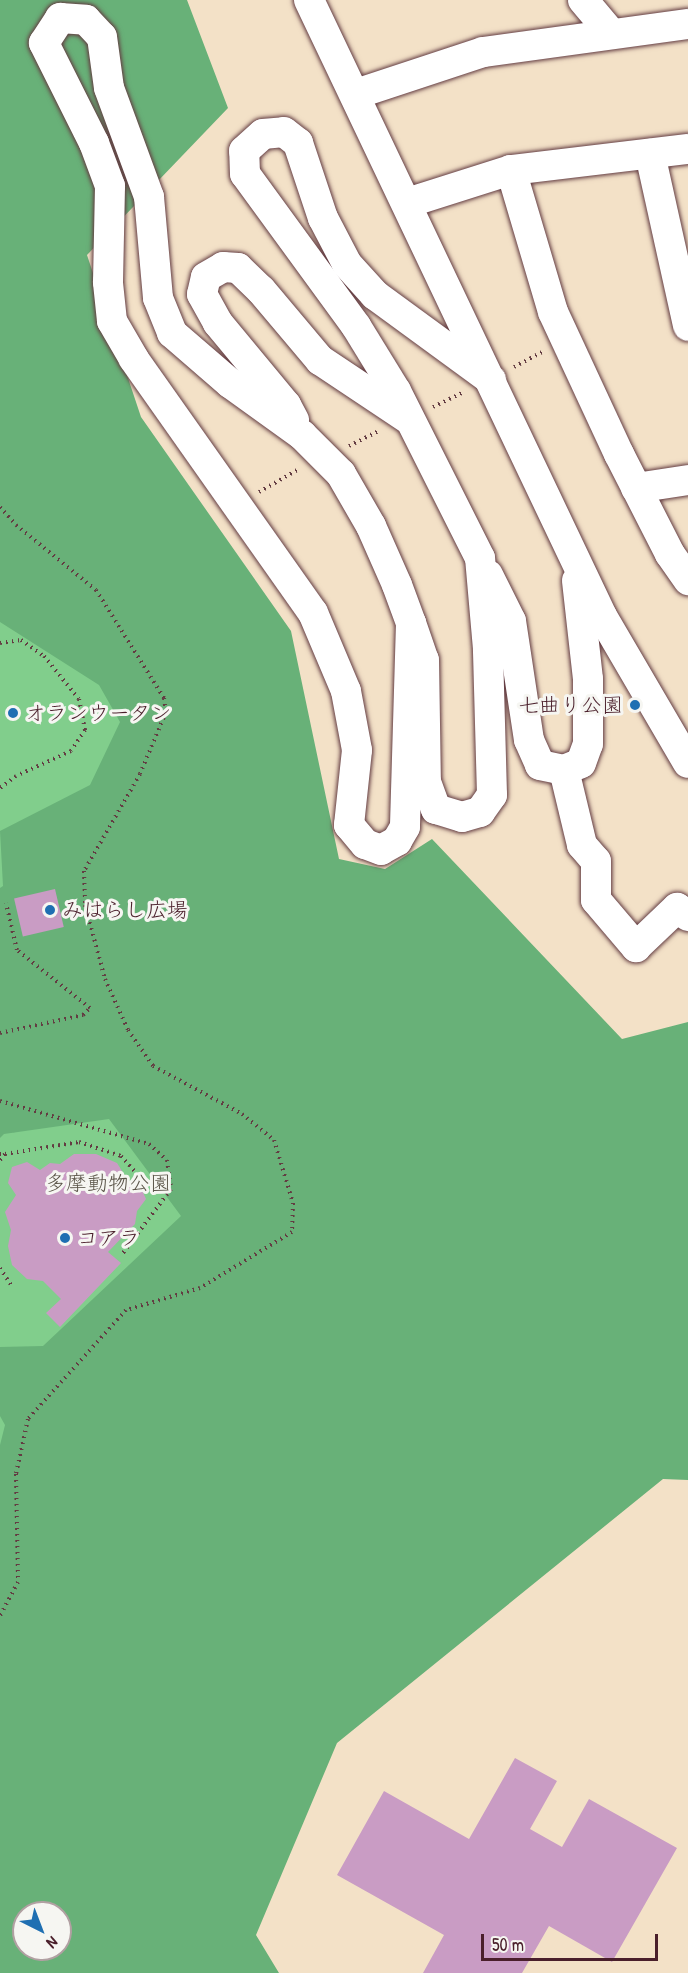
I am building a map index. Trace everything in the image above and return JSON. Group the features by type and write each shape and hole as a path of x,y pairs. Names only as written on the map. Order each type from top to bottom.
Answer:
{"street":[{"path":"583,0 610,32"},
{"path":"315,2 408,203 479,385 574,557 602,616 688,763"},
{"path":"411,623 405,826 397,841 381,850 365,844 349,825 357,750 346,691 313,613 134,359 112,321 108,282 110,186 94,143 44,43 60,18 86,20 102,37 109,88 148,197 158,298 172,333 230,383 302,435 341,474 371,526 411,623 424,660 426,782 436,809 462,817 480,812 492,795 492,743 480,558"},
{"path":"356,94 483,52 610,32 688,24"},
{"path":"479,385 375,295 348,264 322,218 298,143 284,132 262,134 244,151 245,174 357,326 511,621 529,740 540,765 564,770 581,763 588,744 588,679 574,557"},
{"path":"408,203 511,170 688,149"},
{"path":"650,154 688,326"},
{"path":"511,170 553,312 636,488 688,580"},
{"path":"302,435 286,405 218,323 202,294 206,277 223,267 238,268 320,360 406,420"},
{"path":"636,488 688,480"},
{"path":"564,770 582,845 596,861 596,900 636,947 677,908 688,916"}],"path":[{"path":"343,450 479,385 566,339"},
{"path":"256,494 305,465"},
{"path":"0,507 16,525 96,590 164,698 166,712 140,774 84,871 86,905 105,979 128,1030 153,1066 242,1114 274,1140 293,1203 292,1232 200,1288 126,1310 28,1419 16,1474 18,1582 0,1616"},
{"path":"0,643 21,640 44,656 78,699 85,730 71,751 16,776 0,788"},
{"path":"0,1033 83,1015 90,1008 75,994 58,987 17,950 6,903"},
{"path":"0,1101 149,1144 167,1160 171,1189 123,1253"},
{"path":"0,1160 2,1154 79,1142 121,1156 138,1175"},
{"path":"0,1268 10,1285"}],"green space":[{"path":"0,0 187,0 228,108 87,255 141,417 291,631 339,859 385,869 432,839 622,1039 688,1022 688,1480 663,1479 337,1743 256,1935 279,1973 0,1973 0,1445 5,1425 0,1416 0,1347 43,1346 181,1216 109,1119 4,1134 0,1138 0,888 3,886 0,831 90,785 120,722 99,685 0,622"},
{"name":"多摩動物公園","path":"0,536 86,605 258,1155 0,1473"}],"building":[{"path":"55,889 64,927 23,936 14,898"},
{"name":"コアラ","path":"74,1154 96,1154 117,1163 129,1182 141,1188 146,1199 137,1211 135,1224 108,1252 121,1263 60,1327 46,1313 61,1299 43,1281 27,1279 12,1265 8,1246 11,1230 5,1212 16,1195 8,1183 12,1167 27,1162 40,1170 50,1163 60,1164"},
{"path":"515,1758 557,1781 530,1829 562,1847 589,1799 677,1848 612,1962 549,1926 522,1973 423,1973 444,1935 337,1875 384,1791 469,1839"}],"place":[{"name":"七曲り公園","path":"635,705"},
{"name":"オランウータン","path":"13,713"},
{"name":"みはらし広場","path":"50,910"},
{"name":"コアラ","path":"65,1238"}]}
